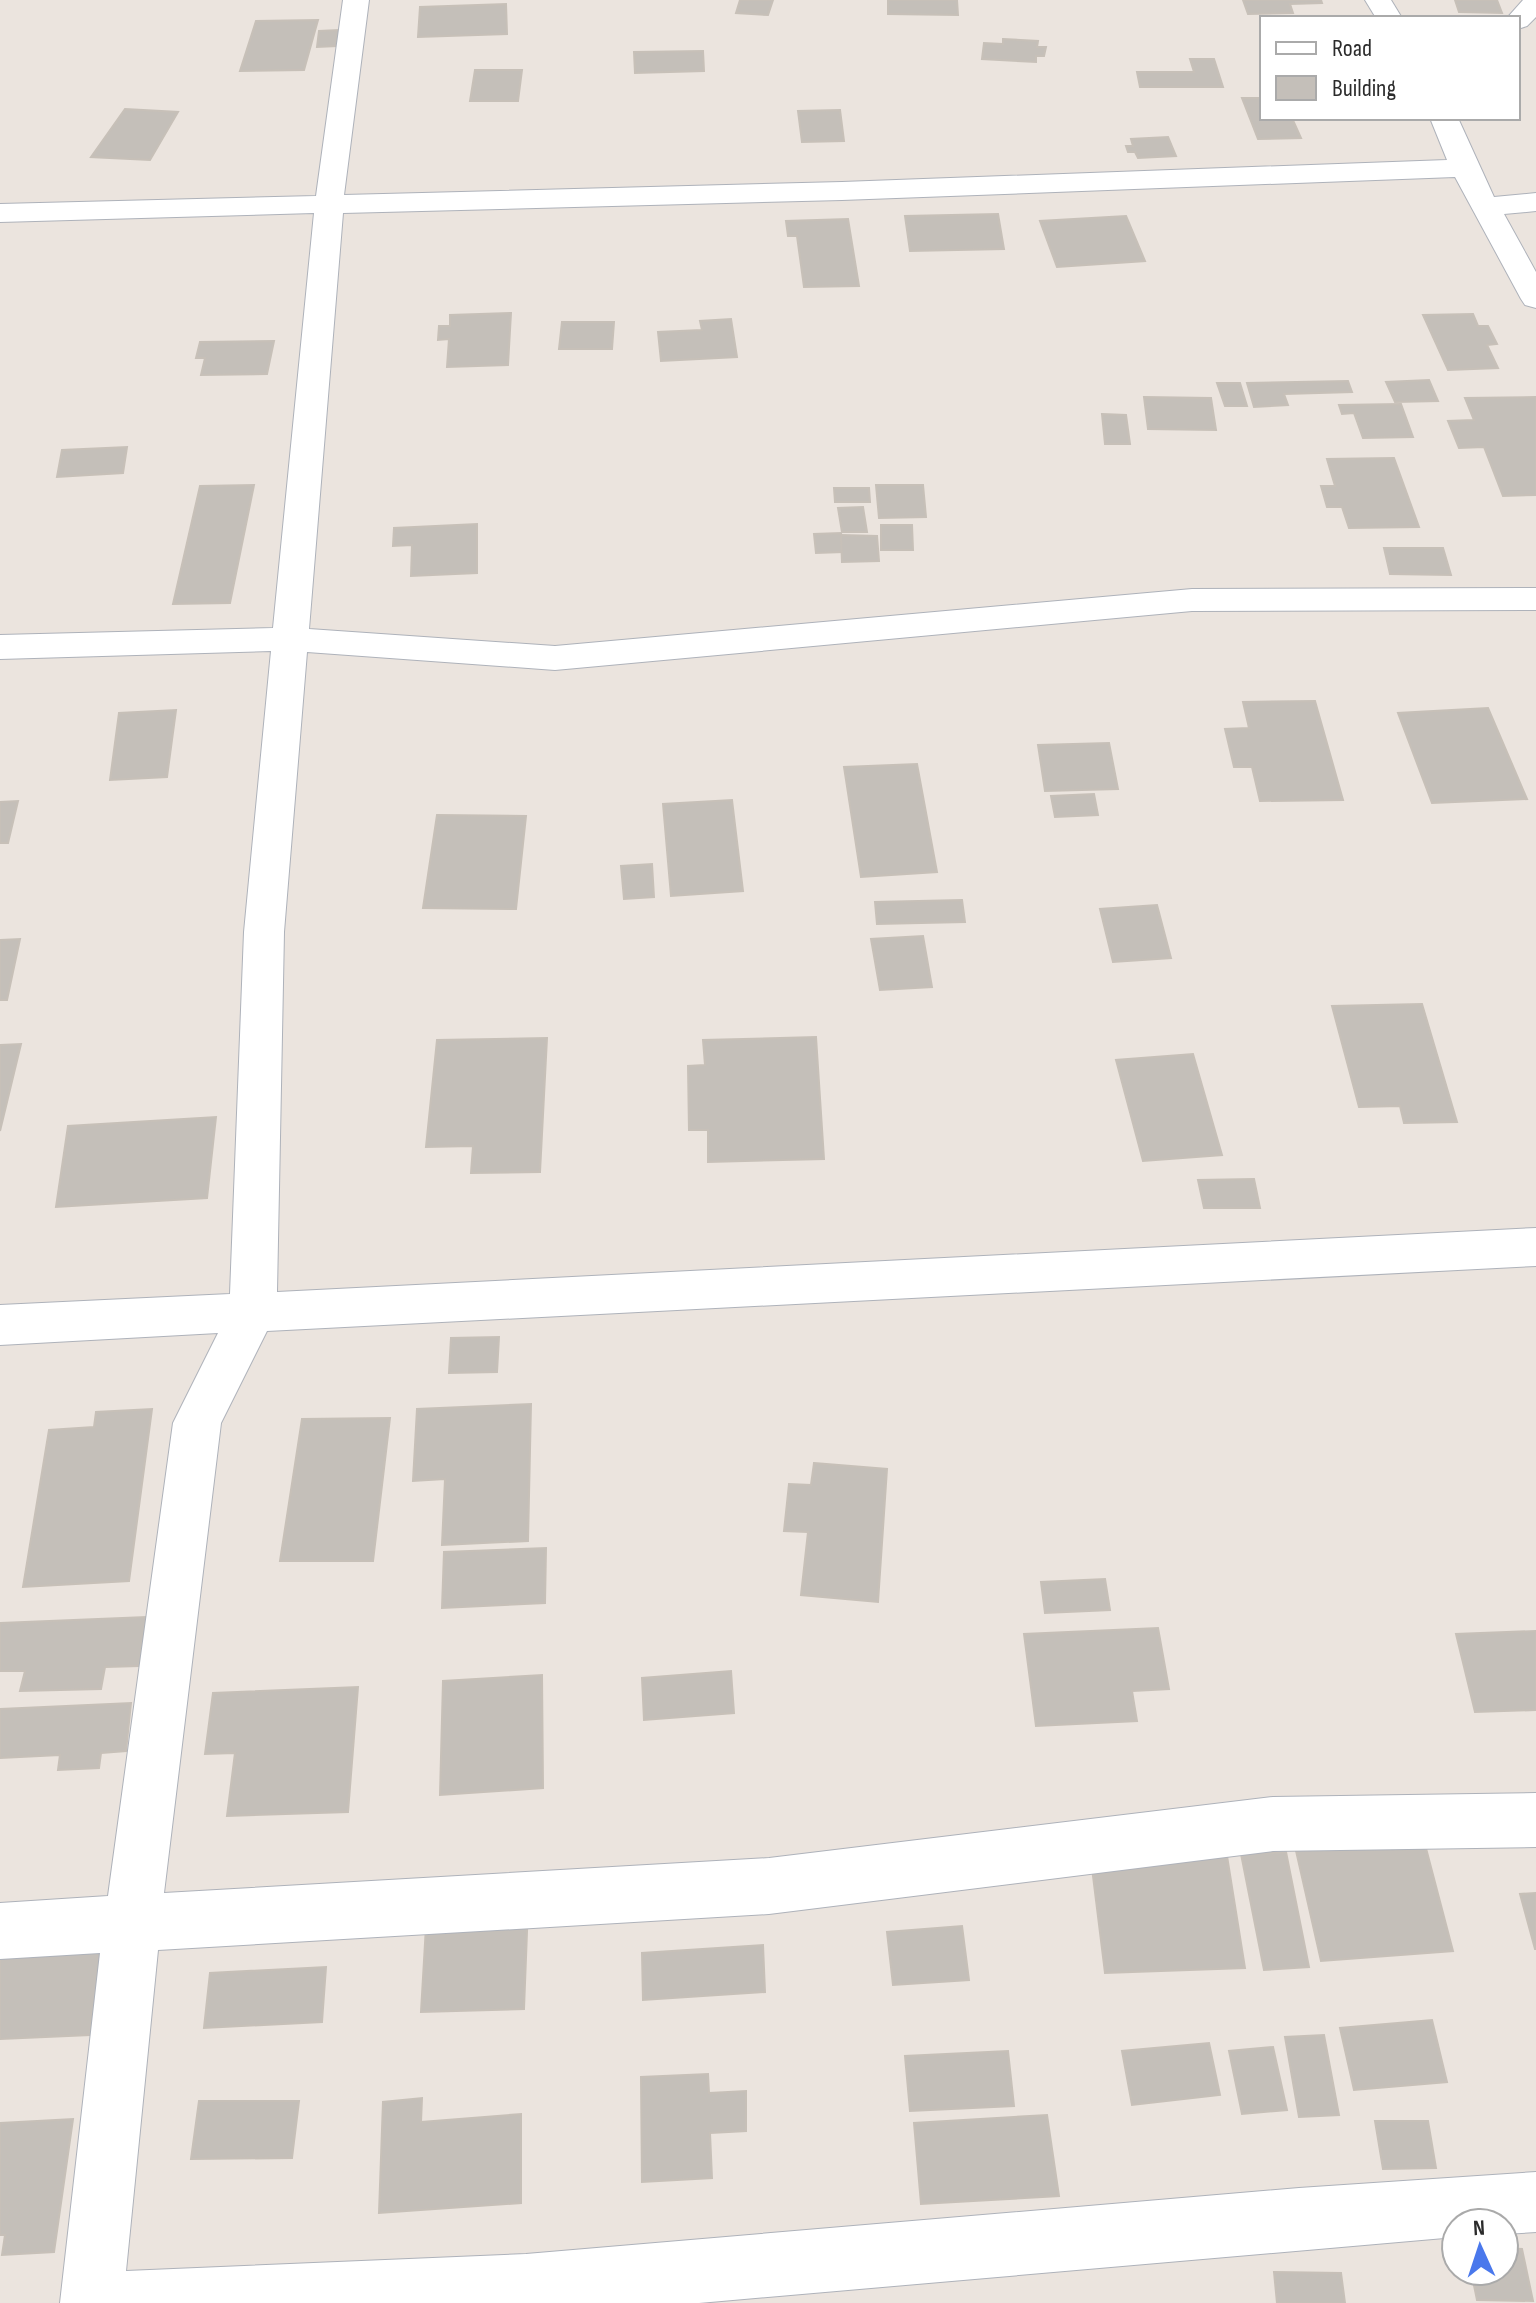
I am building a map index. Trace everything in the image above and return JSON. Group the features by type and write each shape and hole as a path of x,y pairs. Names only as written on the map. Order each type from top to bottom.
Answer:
{"street":[{"path":"356,0 329,204 264,932 253,1311 197,1423 132,1925 92,2303 583,2282 940,2252 1224,2222 1536,2202"},
{"path":"1520,19 1536,1"},
{"path":"1445,120 1464,168 1536,299"},
{"path":"0,213 842,191 1464,168"},
{"path":"1484,207 1536,202"},
{"path":"0,647 292,639 555,658 1192,600 1536,599"},
{"path":"0,1325 1536,1247"},
{"path":"0,1931 769,1886 1273,1824 1536,1820"}],"building":[{"path":"740,0 773,0 768,15 736,13"},
{"path":"888,0 957,0 958,15 888,14"},
{"path":"1243,0 1321,0 1322,3 1290,4 1293,13 1248,14"},
{"path":"1455,0 1497,0 1502,13 1459,12"},
{"path":"506,4 507,34 418,37 420,7"},
{"path":"318,20 304,70 240,71 256,21"},
{"path":"339,30 337,46 317,47 319,31"},
{"path":"1003,39 1038,41 1037,47 1046,47 1044,56 1036,56 1036,62 982,59 984,43 1003,44"},
{"path":"703,51 704,71 635,73 634,52"},
{"path":"1190,59 1214,59 1223,87 1140,87 1137,72 1194,72"},
{"path":"475,70 522,70 518,101 470,101"},
{"path":"1242,98 1260,98 1260,120 1293,120 1301,138 1258,139"},
{"path":"125,109 178,112 150,160 91,157"},
{"path":"840,110 844,141 802,142 798,111"},
{"path":"1168,137 1176,156 1138,158 1135,152 1128,152 1126,146 1133,146 1131,139"},
{"path":"998,214 1004,249 910,251 905,216"},
{"path":"1126,216 1145,261 1057,267 1040,221"},
{"path":"848,219 859,286 804,287 797,236 788,236 786,221"},
{"path":"511,313 508,365 447,367 449,339 438,340 439,326 450,326 450,315"},
{"path":"1473,314 1478,326 1488,326 1497,344 1487,345 1498,368 1448,370 1423,315"},
{"path":"731,319 737,357 661,361 658,332 702,330 700,321"},
{"path":"562,322 614,322 612,349 559,349"},
{"path":"274,341 267,374 201,375 205,358 196,358 200,342"},
{"path":"1429,380 1438,401 1395,402 1386,382"},
{"path":"1348,381 1352,392 1284,394 1288,405 1254,407 1247,383"},
{"path":"1217,383 1240,383 1247,406 1225,406"},
{"path":"1144,397 1211,398 1216,430 1148,429"},
{"path":"1536,397 1536,495 1503,496 1484,447 1459,448 1448,421 1474,420 1465,398"},
{"path":"1401,404 1413,437 1363,438 1354,413 1342,414 1339,405"},
{"path":"1102,414 1126,415 1130,444 1105,444"},
{"path":"127,447 123,473 57,477 62,450"},
{"path":"1394,458 1419,527 1349,528 1342,507 1327,507 1321,486 1335,486 1327,459"},
{"path":"254,485 230,603 173,604 200,486"},
{"path":"876,485 923,485 926,517 879,518"},
{"path":"834,488 869,488 870,502 835,502"},
{"path":"863,507 867,532 842,532 838,508"},
{"path":"477,524 477,573 411,576 412,545 393,546 394,528"},
{"path":"881,525 912,525 913,550 881,550"},
{"path":"841,533 843,552 816,553 814,534"},
{"path":"841,535 877,536 879,561 842,562"},
{"path":"1384,548 1443,548 1451,575 1390,574"},
{"path":"1315,701 1343,800 1260,801 1252,767 1234,767 1225,729 1249,728 1243,702"},
{"path":"1488,708 1527,799 1432,803 1398,713"},
{"path":"176,710 167,777 110,780 119,713"},
{"path":"1109,743 1118,789 1045,791 1038,745"},
{"path":"917,764 937,872 861,877 844,767"},
{"path":"1094,794 1098,815 1055,817 1051,796"},
{"path":"732,800 743,891 671,896 663,804"},
{"path":"18,801 8,843 0,843 0,802"},
{"path":"437,815 526,816 516,909 423,908"},
{"path":"652,864 654,897 624,899 621,866"},
{"path":"962,900 965,922 877,924 875,902"},
{"path":"1157,905 1171,958 1113,962 1100,909"},
{"path":"923,936 932,987 880,990 871,939"},
{"path":"20,939 7,1000 0,1000 0,940"},
{"path":"1422,1004 1457,1122 1404,1123 1400,1106 1359,1107 1332,1006"},
{"path":"816,1037 824,1159 708,1162 708,1130 689,1130 688,1066 705,1065 703,1040"},
{"path":"547,1038 540,1172 471,1173 473,1146 426,1147 437,1040"},
{"path":"21,1044 0,1131 0,1045"},
{"path":"1193,1054 1222,1155 1143,1161 1116,1060"},
{"path":"216,1117 207,1198 56,1207 68,1126"},
{"path":"1254,1179 1260,1208 1204,1208 1198,1180"},
{"path":"499,1337 497,1372 449,1373 451,1338"},
{"path":"531,1404 528,1541 442,1545 445,1479 413,1481 417,1409"},
{"path":"152,1409 129,1581 23,1587 49,1430 94,1427 96,1412"},
{"path":"390,1418 373,1561 280,1561 302,1419"},
{"path":"814,1463 887,1469 878,1602 801,1595 808,1532 784,1531 789,1484 811,1485"},
{"path":"546,1548 545,1603 442,1608 444,1552"},
{"path":"1105,1579 1110,1610 1045,1613 1041,1582"},
{"path":"146,1617 139,1666 105,1667 101,1689 20,1691 25,1671 0,1671 0,1623"},
{"path":"1158,1628 1169,1689 1132,1691 1137,1721 1036,1726 1024,1634"},
{"path":"1536,1631 1536,1710 1475,1712 1456,1634"},
{"path":"731,1671 734,1713 644,1720 642,1678"},
{"path":"542,1675 543,1788 440,1795 443,1681"},
{"path":"358,1687 348,1812 227,1816 235,1753 205,1754 213,1693"},
{"path":"131,1703 126,1751 101,1753 99,1768 58,1770 60,1755 0,1758 0,1709"},
{"path":"1422,1833 1453,1951 1321,1961 1294,1842"},
{"path":"1286,1852 1309,1967 1264,1970 1241,1854"},
{"path":"1227,1856 1245,1968 1105,1973 1092,1868"},
{"path":"1536,1893 1536,1949 1535,1949 1520,1894"},
{"path":"528,1906 524,2009 421,2012 427,1909"},
{"path":"962,1926 969,1980 893,1985 887,1932"},
{"path":"102,1938 90,2035 0,2039 0,1944"},
{"path":"763,1945 765,1992 643,2000 642,1953"},
{"path":"326,1967 322,2022 204,2028 210,1973"},
{"path":"1432,2020 1447,2082 1354,2090 1340,2028"},
{"path":"1324,2035 1339,2115 1299,2117 1285,2037"},
{"path":"1209,2043 1220,2095 1132,2105 1122,2051"},
{"path":"1273,2047 1287,2110 1242,2114 1229,2051"},
{"path":"1008,2051 1014,2106 910,2111 905,2056"},
{"path":"708,2074 709,2093 746,2091 746,2131 710,2133 712,2178 642,2182 641,2077"},
{"path":"422,2098 421,2122 521,2114 521,2203 379,2213 383,2102"},
{"path":"199,2101 299,2101 292,2158 191,2159"},
{"path":"1047,2115 1059,2196 921,2204 914,2123"},
{"path":"73,2119 54,2252 2,2255 5,2235 0,2235 0,2123"},
{"path":"1375,2121 1428,2121 1436,2168 1383,2169"},
{"path":"1522,2249 1533,2301 1477,2300 1474,2287 1520,2287"},
{"path":"1274,2272 1341,2273 1345,2303 1277,2303"}]}
